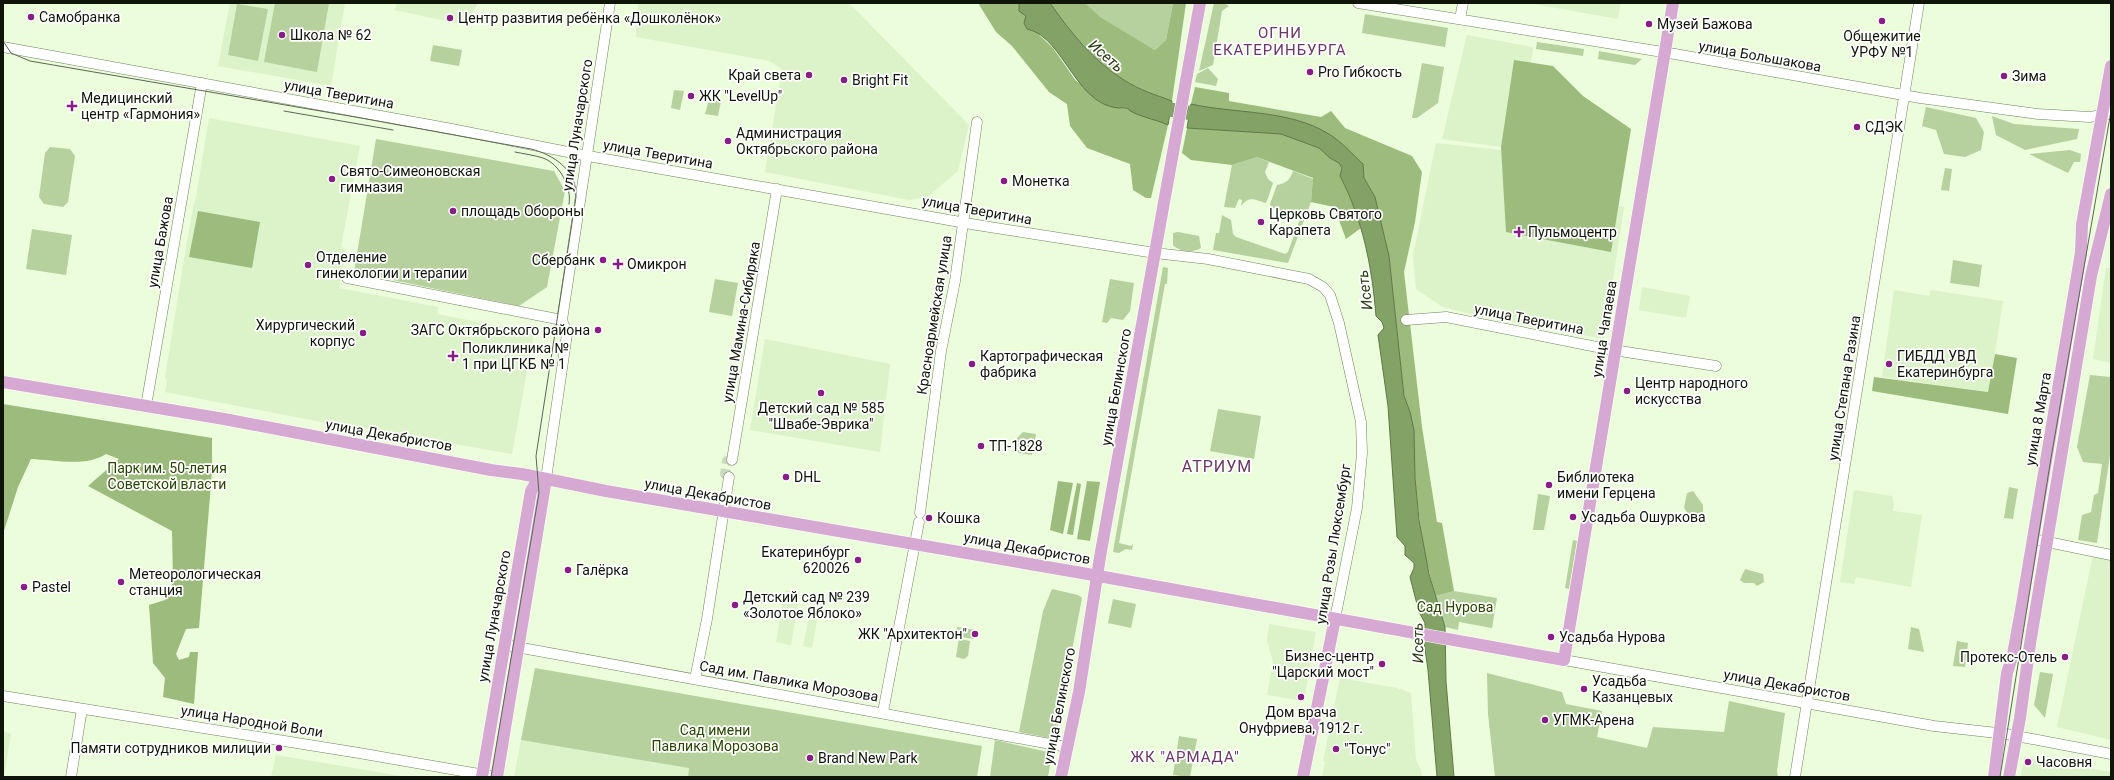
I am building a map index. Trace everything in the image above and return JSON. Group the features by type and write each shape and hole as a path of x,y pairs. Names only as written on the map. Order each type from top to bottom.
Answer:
{"main road":[{"name":"улица Белинского","path":"1061,777 1080,684 1097,576 1200,3"},
{"name":"улица Чапаева","path":"1564,660 1673,3"},
{"name":"улица 8 Марта","path":"1994,777 2007,673 2013,654 2081,252 2082,224 2106,115 2111,66"},
{"name":"улица 8 Марта","path":"2009,777 2091,276 2111,194"},
{"name":"улица Декабристов","path":"3,382 146,406 724,512 1097,576 1564,660"},
{"name":"улица Луначарского","path":"482,776 531,491 542,478"},
{"name":"улица Луначарского","path":"496,777 542,478"},
{"name":"улица Розы Люксембург","path":"1303,777 1336,619"}],"street":[{"name":"улица Луначарского","path":"542,478 548,464 567,334 562,320 610,3"},
{"name":"улица Большакова","path":"1358,3 1664,53 1904,95 2038,114 2106,115"},
{"path":"1460,19 1463,3"},
{"name":"улица Степана Разина","path":"1795,777 1808,704 1919,3"},
{"name":"улица Тверитина","path":"3,46 39,55 202,83 588,156 962,222 1155,253 1208,259 1309,279"},
{"name":"улица Бажова","path":"146,406 202,83"},
{"name":"Красноармейская улица","path":"883,712 915,544 940,351 955,281 977,122"},
{"name":"улица Мамина-Сибиряка","path":"732,460 777,189"},
{"path":"346,278 562,320"},
{"name":"улица Розы Люксембург","path":"1309,279 1323,287 1330,295 1339,324 1361,422 1362,453 1357,508 1336,619"},
{"name":"улица Тверитина","path":"1406,320 1446,317 1615,350 1716,366"},
{"path":"695,679 707,619 729,477"},
{"path":"2032,539 2111,555"},
{"name":"Сад им. Павлика Морозова","path":"505,645 883,712 1067,747"},
{"name":"улица Декабристов","path":"1564,660 1934,726 2000,733 2111,754"},
{"name":"улица Народной Воли","path":"3,696 202,727 482,776 496,777"},
{"path":"71,777 82,709"}],"shaded area":[{"name":"Школа № 62","path":"230,3 345,3 331,86 218,66"},
{"name":"Центр развития ребёнка «Дошколёнок»","path":"397,3 478,3 465,25 395,10"},
{"path":"638,3 849,3 969,125 958,171 927,197 909,200 765,172 782,69 769,61 636,37"},
{"path":"1019,3 1050,3 1074,36 1102,64 1136,87 1172,101 1168,125 1130,111 1127,108 1110,106 1095,99 1083,87 1052,45 1040,35 1027,29 1024,23 1026,16 1019,11"},
{"path":"1528,3 1621,3 1618,19"},
{"path":"1467,35 1533,47 1531,63 1514,60 1501,147 1442,139"},
{"path":"1191,104 1261,113 1296,120 1313,126 1334,137 1363,164 1364,178 1375,197 1389,256 1404,396 1410,412 1414,430 1415,478 1419,520 1429,574 1445,627 1446,681 1454,777 1437,777 1428,670 1424,642 1425,623 1419,612 1410,577 1414,568 1414,563 1405,555 1405,546 1397,537 1388,406 1378,335 1384,328 1382,322 1376,316 1372,280 1365,244 1355,210 1340,176 1342,168 1339,163 1330,158 1319,148 1281,134 1187,128"},
{"path":"209,118 360,146 341,247 346,249 339,288 438,307 437,314 534,333 512,454 353,426 353,428 165,392 167,380 165,377"},
{"name":"Пульмоцентр","path":"1436,143 1510,151 1508,194 1624,207 1604,339 1474,315 1443,307 1416,289 1413,256"},
{"path":"2106,268 2111,268 2111,363 2093,359"},
{"path":"1642,287 1690,296 1686,318 1639,310"},
{"path":"1894,290 1929,296 1931,290 2003,301 1989,392 1882,377"},
{"name":"Детский сад № 585 \"Швабе-Эврика\"","path":"765,339 890,364 880,452 750,430"},
{"path":"1854,490 1892,496 1894,504 1893,511 1922,515 1911,587 1856,577 1854,584 1840,582"},
{"path":"2093,555 2111,558 2111,740 2057,727"},
{"path":"785,590 800,593 791,645 776,642"},
{"path":"813,598 821,600 812,648 803,646"},
{"path":"1269,624 1316,632 1304,701 1267,695 1273,662 1267,640"},
{"path":"1340,678 1397,688 1411,693 1416,760 1421,770 1422,777 1322,777 1325,762 1323,761"},
{"path":"3,731 11,734 4,777 3,777"},
{"path":"521,740 690,768 688,777 514,777"},
{"path":"276,755 360,769 406,777 271,777"},
{"path":"2024,757 2111,772 2111,777 2021,777"}],"green space":[{"path":"275,3 329,3 317,72 264,62"},
{"path":"978,3 1019,3 1035,31 1053,48 1076,81 1121,109 1128,108 1168,125 1151,198 1146,198 1133,190 1130,164 1087,148 1070,126 1067,104 1049,92 1012,46 996,32"},
{"path":"1050,3 1085,3 1100,17 1155,50 1166,40 1173,3 1186,3 1172,101 1136,87 1102,64 1074,36"},
{"path":"1085,3 1173,3 1166,40 1155,50 1099,17"},
{"path":"1214,3 1224,3 1229,6 1222,11 1213,65 1199,71"},
{"path":"237,4 268,9 258,61 228,55"},
{"path":"1365,14 1448,28 1445,47 1362,33"},
{"path":"1537,42 1584,49 1583,56 1536,49"},
{"path":"433,45 462,50 459,66 430,61"},
{"path":"1599,51 1642,59 1635,65 1598,59"},
{"path":"1514,60 1553,66 1583,96 1631,129 1611,252 1506,232 1501,147"},
{"path":"1422,63 1444,67 1438,103 1417,118 1412,118"},
{"path":"1208,68 1218,79 1216,86 1195,82 1197,74"},
{"path":"1195,87 1229,93 1229,101 1321,117 1331,111 1345,128 1412,156 1422,172 1415,222 1404,272 1422,427 1437,522 1442,523 1454,591 1436,596 1425,551 1415,482 1410,412 1404,396 1389,256 1375,197 1364,178 1363,164 1329,134 1266,114 1216,110 1191,104"},
{"path":"674,90 684,91 680,110 671,108"},
{"path":"710,96 719,97 719,100 721,101 718,116 705,114"},
{"path":"1926,107 1976,118 1984,132 1981,150 1965,157 1944,154 1936,130 1922,126"},
{"path":"1992,116 2014,124 2079,129 2077,139 2025,150 1996,135"},
{"path":"1187,128 1281,134 1319,148 1330,158 1339,163 1342,169 1340,176 1351,197 1361,228 1346,239 1334,207 1311,202 1313,178 1257,157 1232,165 1191,160 1182,153"},
{"path":"376,139 554,171 565,191 547,287 519,306 354,272"},
{"path":"50,147 70,149 75,156 68,202 63,207 44,204 39,197 45,153"},
{"path":"2070,150 2081,154 2080,162 2074,162 2068,173 2029,154"},
{"path":"1257,157 1269,162 1265,172 1268,179 1273,183 1267,201 1265,203 1252,199 1241,206 1242,200 1239,199 1235,208 1224,207 1232,165"},
{"path":"1945,168 1952,169 1949,191 1941,190"},
{"path":"1293,171 1313,179 1311,202 1288,263 1213,250 1216,233 1219,233 1222,215 1231,220 1233,234 1236,237 1285,254 1288,252 1300,219 1271,207 1270,204 1277,185 1288,181"},
{"path":"198,211 260,222 252,268 189,257"},
{"path":"32,229 72,235 66,275 26,269"},
{"path":"1178,232 1199,236 1201,248 1195,251 1187,251 1179,249 1173,245 1173,233"},
{"path":"1953,260 1982,265 1979,287 1950,283"},
{"path":"1163,267 1168,268 1167,284 1165,284 1119,543 1131,546 1133,544 1132,550 1126,549 1119,553 1113,552"},
{"path":"715,279 738,283 732,316 709,312"},
{"path":"1110,279 1134,283 1130,311 1123,320 1111,318 1107,323 1102,322"},
{"path":"1995,354 2017,358 2008,414 1872,391 1874,377 1988,392"},
{"path":"2090,375 2111,377 2111,449 2097,543 2078,540 2082,515 2091,512 2094,495 2098,493 2102,464 2083,462 2077,447"},
{"name":"Парк им. 50-летия Советской власти","path":"3,404 212,438 212,472 199,628 186,629 176,654 179,660 189,657 190,652 198,652 194,704 163,697 165,678 153,663 149,605 165,600 173,582 172,531 88,486 119,459 106,454 98,458 80,462 31,459 18,487 3,534"},
{"path":"1218,409 1261,416 1254,459 1210,451"},
{"path":"1023,432 1036,434 1032,455 1019,453 1015,450 1017,438"},
{"path":"1058,481 1073,483 1063,534 1050,530"},
{"path":"1087,481 1100,482 1090,541 1077,539"},
{"path":"1077,483 1081,484 1073,535 1067,534"},
{"path":"2009,487 2018,489 2013,519 2004,518"},
{"path":"1693,491 1703,505 1703,512 1698,515 1689,515 1684,508 1687,493"},
{"path":"1538,494 1550,496 1544,530 1533,530"},
{"path":"1573,540 1577,541 1569,589 1565,588"},
{"path":"1745,569 1763,574 1764,582 1757,586 1754,583 1744,583 1740,580"},
{"path":"1052,589 1078,595 1082,598 1055,739 1019,732 1043,611"},
{"name":"Сад Нурова","path":"1454,591 1497,598 1492,628 1459,622 1458,630 1445,627 1436,596"},
{"path":"1113,599 1136,604 1131,628 1108,623"},
{"path":"957,627 975,630 974,639 955,636"},
{"path":"1911,627 1919,629 1924,652 1908,649"},
{"path":"959,639 970,641 968,656 964,659 956,657"},
{"path":"1957,641 1968,643 1965,667 1953,666"},
{"name":"Сад имени Павлика Морозова","path":"535,668 982,746 977,777 688,777 689,768 521,740"},
{"path":"2040,672 2053,674 2045,718 2034,705"},
{"name":"УГМК-Арена","path":"1487,673 1562,692 1566,704 1602,711 1597,737 1647,748 1653,727 1724,732 1729,701 1785,713 1777,771 1778,777 1495,777 1488,714"},
{"path":"1179,736 1197,739 1190,777 1173,775"},
{"path":"995,740 1052,753 1048,777 990,777"}],"waterway":[{"name":"Исеть","path":"1154,104 1167,109 1207,116"}],"tunnel":[{"path":"729,477 725,474 727,461 732,460"}],"tram line":[{"path":"3,41 11,53 30,61 531,149 548,155 556,160 573,179 576,197 536,456 539,493 491,777"},
{"path":"284,111 393,130"},
{"path":"2000,777 2050,464 2111,111"},
{"path":"515,152 543,158 555,165 564,177 567,184 569,191 569,204"}],"place":[{"name":"Самобранка","path":"31,17"},
{"name":"Центр развития ребёнка «Дошколёнок»","path":"450,18"},
{"name":"Общежитие УРФУ №1","path":"1882,21"},
{"name":"Музей Бажова","path":"1649,24"},
{"name":"Школа № 62","path":"282,35"},
{"name":"Pro Гибкость","path":"1310,72"},
{"name":"Край света","path":"809,75"},
{"name":"Зима","path":"2004,76"},
{"name":"Bright Fit","path":"844,80"},
{"name":"ЖК \"LevelUp\"","path":"691,96"},
{"name":"Медицинский центр «Гармония»","path":"72,106"},
{"name":"СДЭК","path":"1857,127"},
{"name":"Администрация Октябрьского района","path":"728,141"},
{"name":"Свято-Симеоновская гимназия","path":"332,179"},
{"name":"Монетка","path":"1004,181"},
{"name":"площадь Обороны","path":"453,211"},
{"name":"Церковь Святого Карапета","path":"1261,222"},
{"name":"Пульмоцентр","path":"1519,232"},
{"name":"Сбербанк","path":"603,260"},
{"name":"Омикрон","path":"618,264"},
{"name":"Отделение гинекологии и терапии","path":"308,265"},
{"name":"ЗАГС Октябрьского района","path":"598,330"},
{"name":"Хирургический корпус","path":"363,333"},
{"name":"Поликлиника № 1 при ЦГКБ № 1","path":"453,356"},
{"name":"Картографическая фабрика","path":"972,364"},
{"name":"ГИБДД УВД Екатеринбурга","path":"1889,364"},
{"name":"Центр народного искусства","path":"1627,391"},
{"name":"Детский сад № 585 \"Швабе-Эврика\"","path":"821,393"},
{"name":"ТП-1828","path":"981,446"},
{"name":"DHL","path":"786,477"},
{"name":"Библиотека имени Герцена","path":"1549,485"},
{"name":"Усадьба Ошуркова","path":"1573,517"},
{"name":"Кошка","path":"929,518"},
{"name":"Екатеринбург 620026","path":"858,560"},
{"name":"Галёрка","path":"568,570"},
{"name":"Метеорологическая станция","path":"121,582"},
{"name":"Pastel","path":"24,587"},
{"name":"Детский сад № 239 «Золотое Яблоко»","path":"735,605"},
{"name":"ЖК \"Архитектон\"","path":"975,634"},
{"name":"Усадьба Нурова","path":"1551,637"},
{"name":"Протекс-Отель","path":"2065,657"},
{"name":"Бизнес-центр \"Царский мост\"","path":"1382,664"},
{"name":"Усадьба Казанцевых","path":"1584,689"},
{"name":"Дом врача Онуфриева, 1912 г.","path":"1301,697"},
{"name":"УГМК-Арена","path":"1545,720"},
{"name":"Памяти сотрудников милиции","path":"279,748"},
{"name":"\"Тонус\"","path":"1336,749"},
{"name":"Brand New Park","path":"810,758"},
{"name":"Часовня","path":"2028,762"}],"district":[{"name":"ОГНИ ЕКАТЕРИНБУРГА","path":"1280,42"},
{"name":"АТРИУМ","path":"1217,466"},
{"name":"ЖК \"АРМАДА\"","path":"1185,757"}]}
